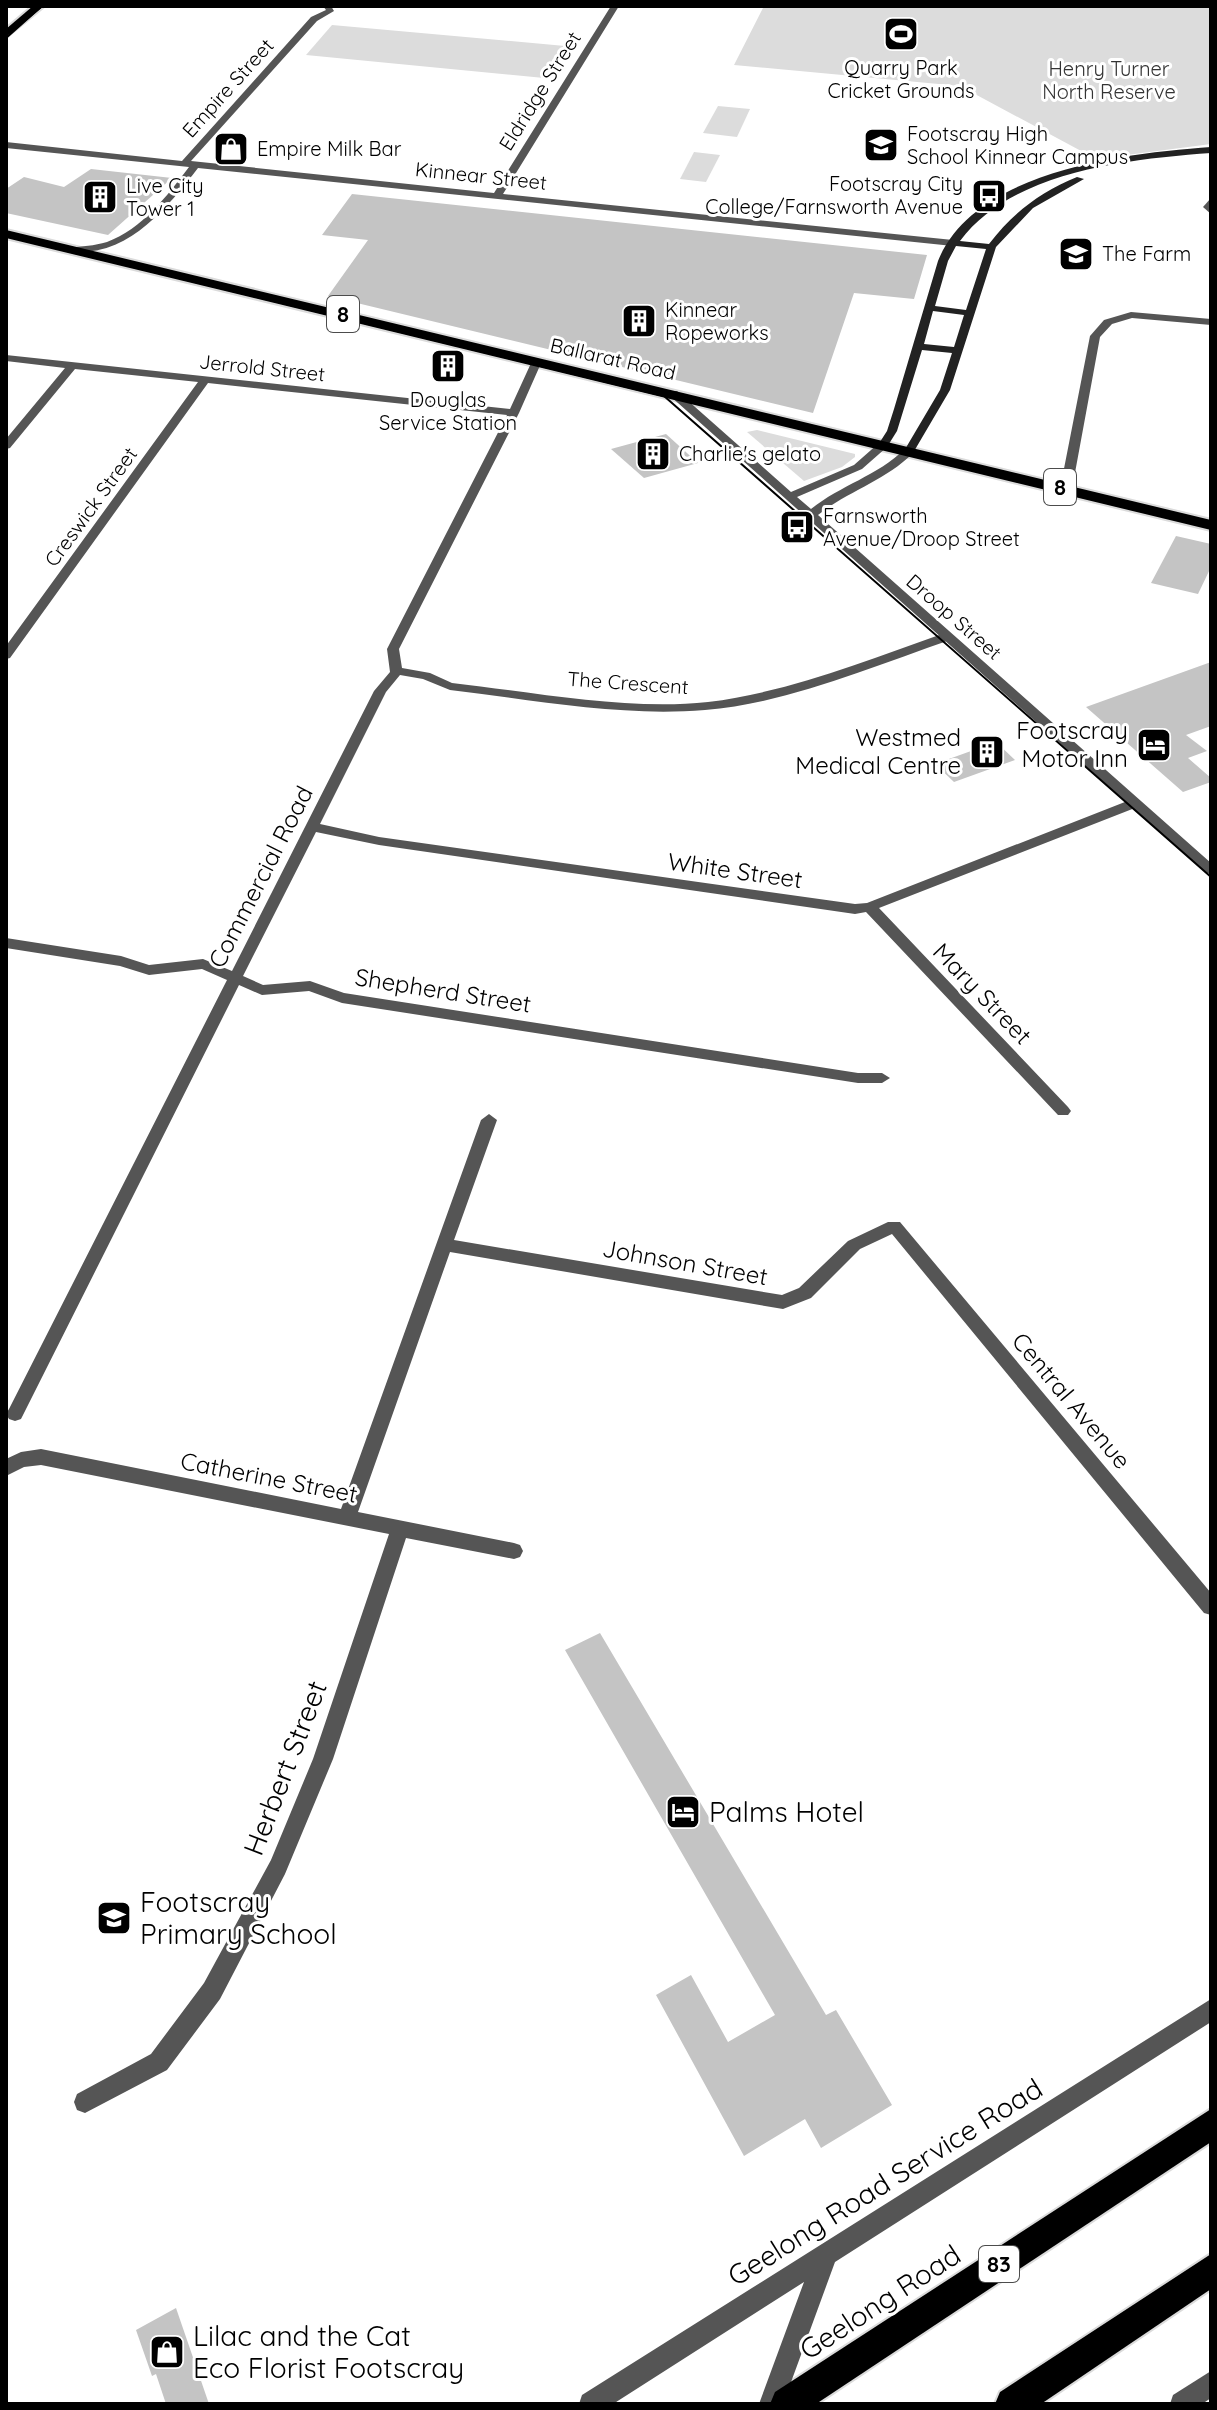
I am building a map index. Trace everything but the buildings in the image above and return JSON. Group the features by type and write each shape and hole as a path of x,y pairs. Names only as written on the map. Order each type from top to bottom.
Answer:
{"highway":[{"name":"Ballarat Road","path":"6,234 1211,525"},
{"name":"Geelong Road","path":"787,2404 1211,2124"},
{"path":"1012,2404 1211,2270"}],"main road":[{"path":"6,34 39,6"},
{"path":"883,445 892,431 945,255 988,209 1053,178 1132,158 1211,152"},
{"path":"909,451 942,396 991,247 1021,211 1073,182 1132,164 1211,152"},
{"path":"953,243 991,247"},
{"path":"929,308 970,313"},
{"path":"918,346 958,351"}],"street":[{"name":"Empire Street","path":"118,241 155,217 191,164 314,19 330,11 327,6"},
{"name":"Eldridge Street","path":"497,196 615,6"},
{"name":"Kinnear Street","path":"6,145 953,243"},
{"path":"1211,201 1208,207 1211,211"},
{"path":"73,250 105,247 118,241"},
{"path":"117,260 113,256 118,241"},
{"path":"1066,489 1095,336 1108,322 1131,315 1211,322"},
{"name":"Jerrold Street","path":"6,358 514,413"},
{"name":"Commercial Road","path":"15,1414 383,687 396,671 393,649 514,413 537,361"},
{"path":"6,446 73,365"},
{"name":"Creswick Street","path":"6,655 205,380"},
{"name":"Droop Street","path":"673,393 1211,870"},
{"path":"788,497 858,467 883,445"},
{"path":"810,516 834,497 883,475 909,451"},
{"name":"The Crescent","path":"396,671 422,675 450,686 630,707 690,708 788,691 946,637"},
{"name":"White Street","path":"313,827 379,841 848,909 869,907 1135,803"},
{"name":"Mary Street","path":"869,907 1063,1111"},
{"path":"6,962 11,944"},
{"name":"Shepherd Street","path":"11,944 121,961 149,970 203,964 268,991 315,987 342,998 858,1078 882,1078"},
{"path":"347,1518 489,1120"},
{"name":"Johnson Street","path":"445,1245 783,1302 805,1293 854,1245 894,1226"},
{"name":"Central Avenue","path":"894,1226 1211,1607"},
{"name":"Catherine Street","path":"11,1465 41,1457 514,1551"},
{"name":"Herbert Street","path":"85,2102 159,2062 212,1991 278,1867 323,1759 400,1529"},
{"name":"Geelong Road Service Road","path":"591,2404 1211,2010"},
{"path":"771,2404 826,2255"},
{"path":"1182,2404 1211,2383"}],"green space":[{"name":"Henry Turner North Reserve","path":"764,6 1211,6 1211,144 1096,159 960,86 734,65"},
{"path":"332,25 565,46 544,78 306,55"},
{"path":"718,106 750,109 737,137 703,133"},
{"path":"694,152 720,155 706,182 680,179"},
{"path":"757,430 855,454 855,457 842,467 804,481 747,432"}],"tram line":[{"path":"6,38 42,6"},
{"path":"6,236 664,396 1211,877"}],"place":[{"name":"Quarry Park Cricket Grounds","path":"901,34"},
{"name":"Footscray High School Kinnear Campus","path":"881,145"},
{"name":"Empire Milk Bar","path":"231,149"},
{"name":"Footscray City College/Farnsworth Avenue","path":"989,196"},
{"name":"Live City Tower 1","path":"100,197"},
{"name":"The Farm","path":"1076,254"},
{"name":"Kinnear Ropeworks","path":"639,321"},
{"name":"Douglas Service Station","path":"448,366"},
{"name":"Charlie's gelato","path":"653,454"},
{"name":"Farnsworth Avenue/Droop Street","path":"797,527"},
{"name":"Footscray Motor Inn","path":"1154,745"},
{"name":"Westmed Medical Centre","path":"987,752"},
{"name":"Palms Hotel","path":"683,1812"},
{"name":"Footscray Primary School","path":"114,1918"},
{"name":"Lilac and the Cat Eco Florist Footscray","path":"167,2352"}]}
